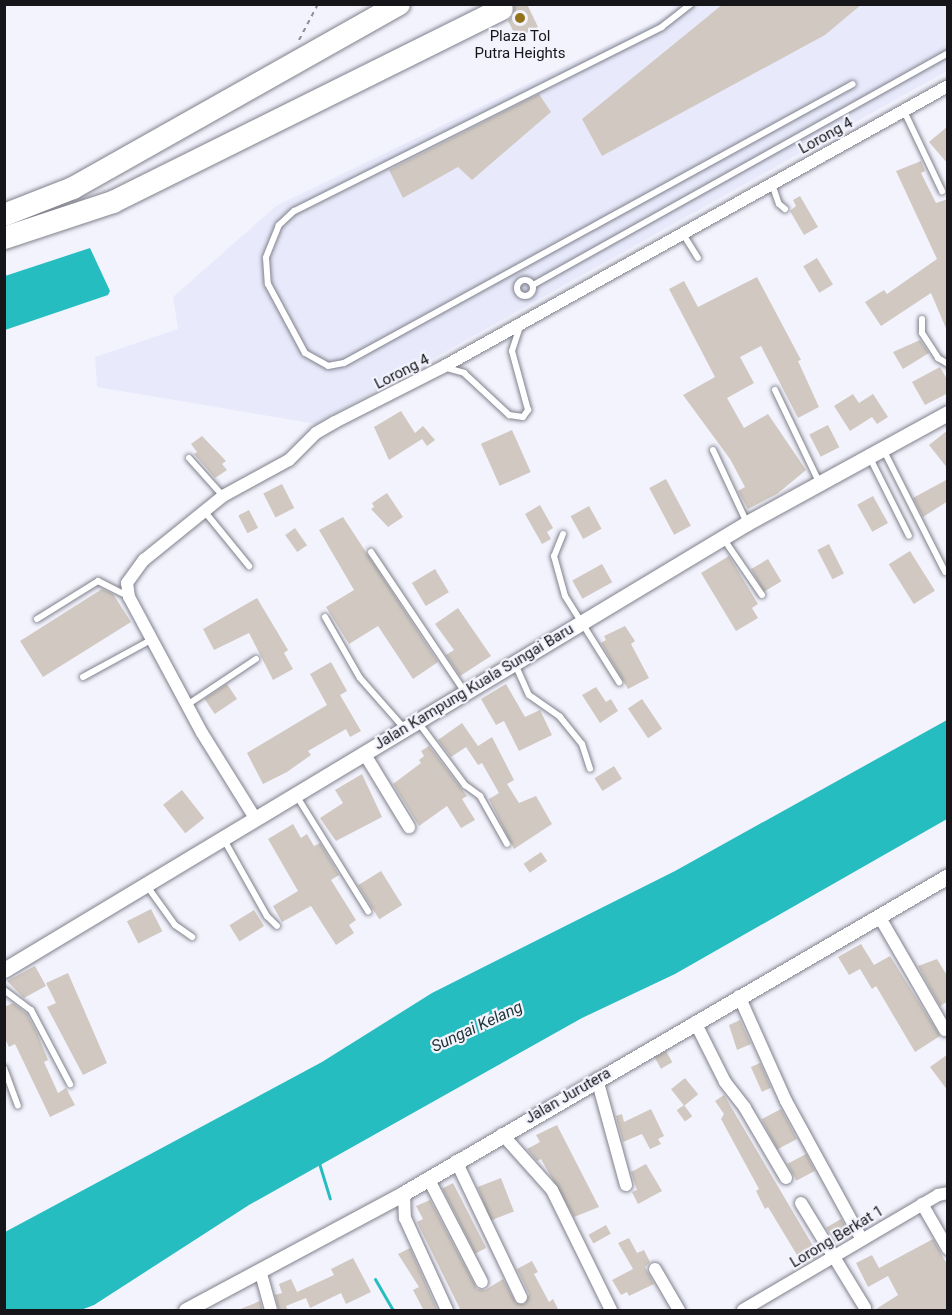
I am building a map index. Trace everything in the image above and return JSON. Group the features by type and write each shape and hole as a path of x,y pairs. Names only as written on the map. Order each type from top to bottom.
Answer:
{"highway":[{"path":"4,215 73,188 399,4"},
{"path":"4,238 123,198 502,9"}],"street":[{"name":"Lorong 4","path":"129,597 127,583 133,573 223,496 289,460 316,433 443,367 948,86"},
{"name":"Jalan Kampung Kuala Sungai Baru","path":"4,970 747,523 948,413"},
{"path":"129,597 187,705 255,818"},
{"path":"364,753 409,827"},
{"name":"Jalan Jurutera","path":"197,1308 260,1270 404,1193 948,876"},
{"path":"879,916 945,1030"},
{"path":"739,996 786,1101 862,1240"},
{"path":"695,1022 725,1082 745,1108 786,1178"},
{"path":"597,1079 626,1185"},
{"path":"502,1134 552,1190 611,1311"},
{"path":"456,1161 521,1297"},
{"path":"428,1178 482,1282"},
{"path":"404,1193 405,1218 447,1311"},
{"name":"Lorong Berkat 1","path":"743,1311 922,1204 948,1193"},
{"path":"801,1203 865,1308"},
{"path":"922,1204 948,1249"},
{"path":"655,1269 679,1311"},
{"path":"260,1270 271,1311"}],"lane":[{"path":"691,4 662,27 294,211 279,225 266,258 268,284 305,353 328,366 344,363 853,84"},
{"path":"532,285 948,53"},
{"path":"904,111 942,191"},
{"path":"771,183 773,193 785,209"},
{"path":"682,233 698,258"},
{"path":"922,319 922,333 938,358 948,364"},
{"path":"443,367 464,373 509,415 523,417 528,410 512,351 522,322"},
{"path":"775,390 819,482"},
{"path":"713,450 747,523"},
{"path":"875,452 909,536"},
{"path":"875,452 945,572"},
{"path":"189,458 223,496"},
{"path":"205,512 249,566"},
{"path":"563,534 556,546 555,569 564,596 619,682"},
{"path":"723,538 762,595"},
{"path":"371,552 465,692"},
{"path":"37,619 98,581 129,597"},
{"path":"325,617 360,678 411,725 465,785 480,796 507,844"},
{"path":"83,677 151,640"},
{"path":"187,705 256,659"},
{"path":"515,663 529,695 560,717 582,744 590,770"},
{"path":"296,794 368,911"},
{"path":"223,838 267,916 278,926"},
{"path":"147,885 167,916 192,937"},
{"path":"4,990 31,1010 70,1084"},
{"path":"4,1068 18,1106"}],"path":[{"path":"295,47 318,4"}],"shaded area":[{"path":"681,5 947,5 947,71 316,424 97,387 95,357 178,329 173,297 276,206 664,18"}],"water":[{"path":"90,248 110,291 108,295 5,330 5,276"},
{"name":"Sungai Kelang","path":"947,720 947,819 675,974 582,1018 249,1205 94,1305 81,1310 5,1310 5,1232 322,1062 432,993 675,871"}],"building":[{"name":"Plaza Tol Putra Heights","path":"514,4 527,4 538,27 517,38 508,21 513,16"},
{"path":"723,4 862,4 825,35 602,156 582,119"},
{"path":"539,94 551,112 472,180 458,167 403,198 389,170"},
{"path":"948,126 948,164 929,142"},
{"path":"921,161 925,171 921,173 936,203 948,199 948,333 931,293 881,326 865,302 884,290 887,294 937,259 896,171"},
{"path":"800,196 818,227 804,235 790,211 796,206 793,200"},
{"path":"817,258 833,285 819,293 803,266"},
{"path":"757,277 801,360 798,361 819,407 798,418 761,346 740,357 754,383 727,398 744,428 768,414 806,470 777,494 748,509 738,491 745,487 730,459 683,395 715,377 669,289 684,281 698,307"},
{"path":"920,340 929,353 903,369 893,352"},
{"path":"940,367 948,381 948,393 925,405 912,382"},
{"path":"853,394 859,403 873,394 888,417 877,424 872,417 850,431 834,406"},
{"path":"401,411 415,433 423,426 435,440 427,446 422,439 389,460 374,427"},
{"path":"828,425 839,447 821,457 809,435"},
{"path":"512,430 531,472 500,486 481,444"},
{"path":"948,430 948,469 929,445"},
{"path":"202,436 226,461 222,464 227,470 215,478 194,454 197,452 191,444"},
{"path":"666,479 691,526 674,535 649,488"},
{"path":"948,479 948,501 923,517 913,498"},
{"path":"282,484 294,508 276,518 263,494"},
{"path":"387,493 403,517 388,527 371,509 374,507 372,503"},
{"path":"873,496 888,523 872,532 857,505"},
{"path":"540,505 553,528 547,532 551,539 542,544 525,514"},
{"path":"589,506 602,529 583,539 571,516"},
{"path":"249,510 258,528 247,533 238,515"},
{"path":"343,517 438,662 413,679 378,626 349,644 326,607 354,590 319,530"},
{"path":"295,528 307,545 297,552 285,535"},
{"path":"829,544 844,573 832,579 817,550"},
{"path":"910,551 935,591 914,604 889,564"},
{"path":"729,556 758,604 752,608 758,618 736,631 701,573"},
{"path":"768,559 781,581 764,592 751,569"},
{"path":"602,564 612,582 582,599 572,580"},
{"path":"435,569 449,592 426,606 412,583"},
{"path":"102,589 113,594 131,622 43,677 20,641"},
{"path":"257,598 288,650 284,653 293,669 273,680 249,633 214,650 203,629"},
{"path":"458,608 491,656 460,676 446,655 454,650 435,624"},
{"path":"625,626 635,641 631,644 649,678 628,689 601,643 606,640 604,636"},
{"path":"331,662 347,691 340,695 361,731 350,737 346,729 308,751 311,755 287,772 263,784 247,753 327,705 310,674"},
{"path":"227,684 237,699 215,714 205,699"},
{"path":"506,684 525,717 540,710 552,735 519,751 504,721 496,725 481,699"},
{"path":"596,687 606,702 611,699 618,711 600,723 582,695"},
{"path":"642,699 662,729 648,738 628,709"},
{"path":"462,723 478,746 492,737 514,780 507,784 519,803 536,796 552,824 514,849 489,799 499,793 482,763 478,765 466,747 451,757 438,740"},
{"path":"429,746 467,796 462,799 475,820 461,828 447,806 419,826 393,784 421,763 419,760 424,756 421,751"},
{"path":"614,766 622,779 602,791 594,778"},
{"path":"362,774 382,817 336,841 320,818 343,803 335,790"},
{"path":"182,790 204,818 185,833 163,805"},
{"path":"293,824 301,838 307,834 314,846 320,843 339,875 331,880 356,920 349,925 354,933 336,945 311,906 282,922 273,906 298,891 268,839"},
{"path":"541,852 547,861 530,873 524,864"},
{"path":"381,871 402,905 379,919 358,885"},
{"path":"151,909 162,931 138,944 127,921"},
{"path":"254,910 264,926 239,941 229,925"},
{"path":"861,944 874,965 890,956 940,1036 915,1052 876,986 872,989 860,969 849,975 838,957"},
{"path":"937,959 948,977 948,1001 940,1006 918,966"},
{"path":"35,966 46,986 24,998 7,981"},
{"path":"68,973 107,1063 83,1075 47,1007 56,1003 46,983"},
{"path":"13,1003 27,1014 37,1033 48,1060 44,1062 58,1093 66,1088 75,1105 50,1117 15,1044 9,1047 4,1037 4,1007"},
{"path":"740,1020 751,1044 737,1050 729,1025"},
{"path":"666,1051 672,1062 661,1069 655,1057"},
{"path":"948,1054 948,1091 930,1067"},
{"path":"760,1063 771,1088 762,1092 751,1067"},
{"path":"685,1078 698,1094 684,1106 671,1089"},
{"path":"724,1095 819,1256 803,1265 768,1207 765,1209 756,1191 759,1189 721,1119 724,1114 715,1101"},
{"path":"684,1105 692,1116 685,1122 677,1110"},
{"path":"651,1109 664,1136 658,1139 661,1144 650,1149 642,1134 623,1142 616,1116 622,1114 624,1122"},
{"path":"781,1109 797,1139 778,1149 762,1119"},
{"path":"557,1125 599,1207 574,1217 541,1159 537,1161 527,1149 540,1142 536,1135"},
{"path":"806,1154 815,1171 796,1181 787,1164"},
{"path":"646,1164 662,1191 638,1204 632,1192 637,1190 631,1172"},
{"path":"501,1178 514,1212 491,1221 478,1187"},
{"path":"453,1183 486,1248 475,1253 442,1188"},
{"path":"430,1200 477,1289 485,1290 503,1279 516,1303 525,1304 529,1294 517,1269 532,1261 538,1272 534,1274 549,1302 553,1299 559,1311 461,1311 417,1222 423,1219 416,1206"},
{"path":"841,1219 849,1233 834,1241 826,1228"},
{"path":"606,1225 611,1234 593,1243 589,1235"},
{"path":"629,1238 637,1253 644,1250 650,1262 645,1267 654,1284 629,1296 627,1292 621,1295 612,1280 633,1269 618,1243"},
{"path":"933,1239 948,1266 948,1311 873,1311 898,1295 888,1276 868,1287 856,1263 872,1255 879,1268"},
{"path":"410,1248 437,1309 434,1311 424,1311 413,1290 419,1287 398,1254"},
{"path":"353,1258 371,1292 346,1304 341,1293 310,1308 306,1298 286,1306 288,1311 279,1311 275,1295 282,1293 279,1284 291,1279 297,1292 334,1275 331,1269"},
{"path":"260,1301 263,1311 238,1310"}],"waterway":[{"path":"319,1163 330,1198"},
{"path":"375,1279 393,1310"}],"place":[{"name":"Plaza Tol Putra Heights","path":"520,18"}]}
